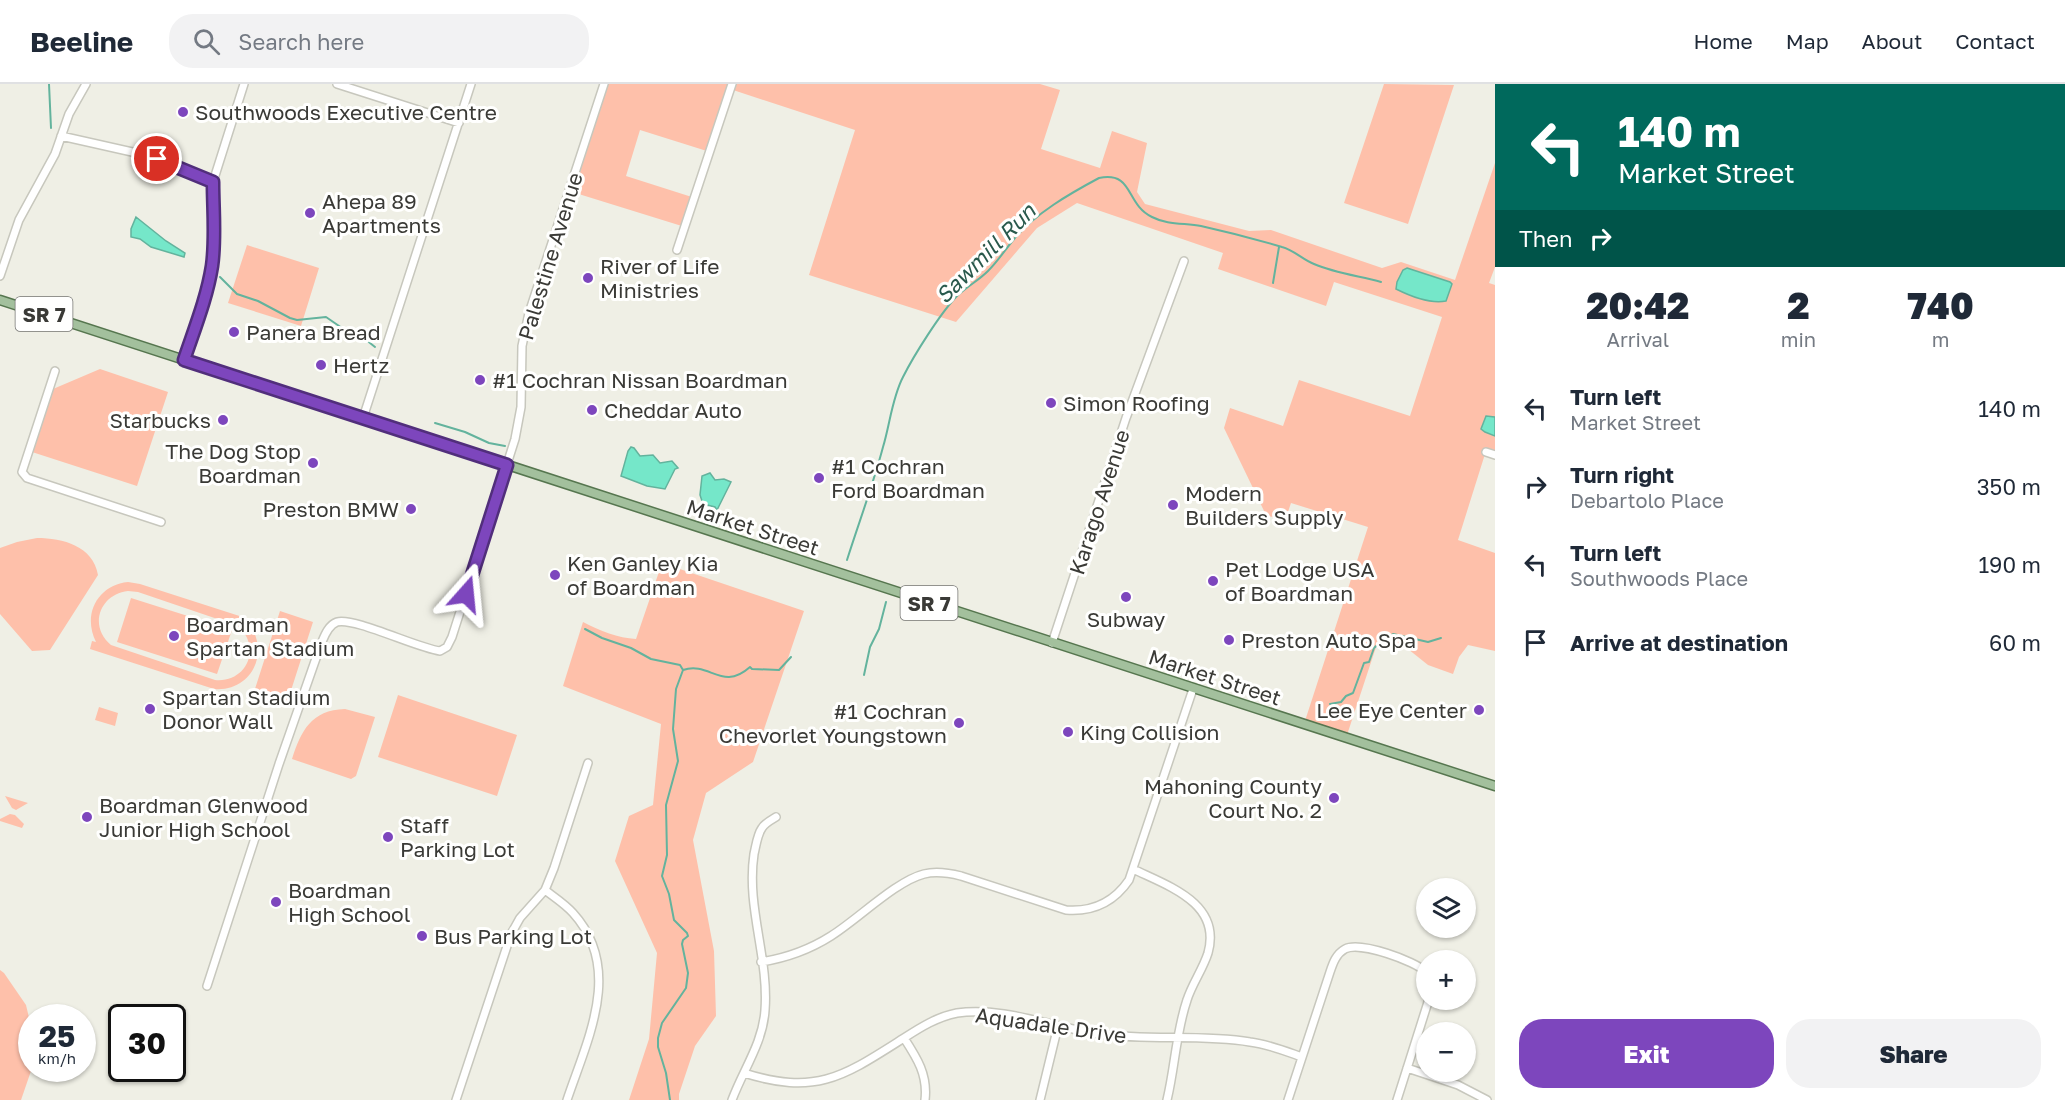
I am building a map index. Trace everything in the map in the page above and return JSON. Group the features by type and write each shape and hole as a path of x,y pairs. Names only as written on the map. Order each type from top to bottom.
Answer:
{"main road":[{"name":"Market Street","path":"0,300 1495,786"}],"street":[{"path":"0,276 19,220 55,154 69,114 86,84"},
{"path":"184,360 212,267 213,182 244,84"},
{"path":"337,84 361,88 459,123"},
{"path":"363,418 471,84"},
{"name":"Palestine Avenue","path":"207,986 279,764 327,632 334,623 342,622 434,650 443,650 452,637 515,439 520,416 520,359 525,329 604,84"},
{"path":"677,250 732,84"},
{"path":"61,136 150,156 213,182"},
{"name":"Karago Avenue","path":"1052,643 1126,418 1184,261"},
{"path":"55,371 22,472 27,478 161,522"},
{"path":"1486,452 1495,455"},
{"path":"761,962 788,957 816,945 907,881 923,875 944,873 961,876 1058,908 1076,910 1094,908 1117,894 1129,880 1193,688"},
{"path":"456,1100 511,934 520,918 544,890 554,868 588,763"},
{"path":"732,1100 759,1038 764,1020 765,997 753,897 753,864 761,829 776,817"},
{"path":"1133,869 1191,899 1201,911 1209,927 1208,953 1187,999 1167,1100"},
{"path":"544,890 564,904 579,920 592,944 599,969 599,992 595,1015 567,1100"},
{"path":"1288,1100 1334,961 1339,953 1356,946 1416,965"},
{"path":"1396,1100 1425,1010"},
{"name":"Aquadale Drive","path":"744,1073 788,1083 825,1080 852,1070 933,1020 965,1012 993,1013 1119,1036 1249,1041 1302,1057"},
{"path":"1040,1100 1058,1026"},
{"path":"904,1038 919,1061 923,1072 925,1100"},
{"path":"1407,1068 1458,1085 1487,1100"}],"shaded area":[{"path":"604,84 1040,84 1060,90 1041,149 1100,168 1112,131 1147,143 1137,192 1145,204 1249,231 1271,230 1382,268 1401,262 1455,280 1495,163 1495,267 1489,283 1495,285 1495,455 1485,454 1458,540 1495,553 1495,651 1468,645 1459,657 1453,674 1428,665 1403,645 1379,638 1346,738 1304,724 1368,527 1291,503 1285,521 1266,515 1224,428 1230,408 1283,426 1299,380 1410,416 1442,317 1334,282 1326,306 1218,269 1223,253 1077,203 1037,228 956,322 809,275 855,130 730,89 710,152 640,130 626,176 695,198 685,227 569,191"},
{"path":"1384,84 1454,85 1408,224 1344,203"},
{"path":"136,217 185,253 184,257 151,247 140,239 131,237 131,229"},
{"path":"247,245 319,268 301,326 228,303"},
{"path":"1407,268 1450,282 1452,284 1446,301 1414,297 1396,289 1403,270"},
{"path":"100,369 168,392 137,486 32,452 53,389"},
{"path":"1486,416 1495,417 1495,436 1481,429"},
{"path":"631,447 640,456 653,455 660,463 672,461 678,468 675,469 665,489 647,486 621,476"},
{"path":"710,473 715,480 724,479 731,482 717,510 715,507 703,504 700,495 702,476"},
{"path":"37,538 57,540 75,546 90,557 98,575 50,650 32,651 0,614 0,548"},
{"path":"662,563 804,611 753,762 706,793 693,840 714,951 716,1016 695,1046 679,1100 629,1100 649,1039 657,953 615,861 629,816 653,805 661,724 563,686 583,622 609,634 636,639"},
{"path":"128,582 140,584 255,621 257,624 253,630 258,652 252,672 236,685 226,689 214,689 90,649 92,641 96,642 92,632 92,612 101,595 117,584","holes":["138,592 238,626 245,634 249,644 250,653 243,670 235,676 215,680 111,645 100,629 100,612 104,604 118,593"]},
{"path":"131,598 232,630 217,674 117,642"},
{"path":"280,611 313,622 286,706 253,695"},
{"path":"398,695 517,735 497,796 378,757"},
{"path":"99,707 118,713 115,726 95,720"},
{"path":"345,709 375,717 356,776 351,779 292,759 299,740 309,724 324,713"},
{"path":"5,796 28,803 16,810 12,808"},
{"path":"10,814 15,815 24,824 22,828 0,821"},
{"path":"0,970 25,1004 18,1004 18,1082 27,1082 21,1100 0,1100"}],"waterway":[{"path":"49,84 51,128"},
{"name":"Sawmill Run","path":"847,560 879,461 899,385 928,335 956,297 988,271 1032,221 1065,197 1099,178 1118,179 1143,211 1158,220 1201,226 1262,241 1286,248 1322,267 1381,282"},
{"path":"1273,283 1279,247"},
{"path":"220,277 237,294 258,301 290,318 297,320 326,317 375,347"},
{"path":"435,423 465,432 489,443 505,446"},
{"name":"Sawmill Run","path":"864,675 870,647 879,629 886,602"},
{"path":"585,629 651,659 680,665 683,670"},
{"path":"1330,704 1341,702 1353,693 1364,663 1369,662 1374,648 1384,639 1393,634 1428,642 1441,638"},
{"name":"Sawmill Run","path":"683,670 701,669 724,677 732,677 750,667 779,670 791,657"},
{"name":"Sawmill Run","path":"670,1100 658,1038 662,1023 686,988 688,973 682,944 688,936 674,920 669,894 662,876 667,855 666,805 678,761 673,729 676,689 683,670"}],"place":[{"name":"Southwoods Executive Centre","path":"183,112"},
{"name":"Ahepa 89 Apartments","path":"310,213"},
{"name":"River of Life Ministries","path":"588,278"},
{"name":"Panera Bread","path":"234,332"},
{"name":"Hertz","path":"321,365"},
{"name":"#1 Cochran Nissan Boardman","path":"480,380"},
{"name":"Simon Roofing","path":"1051,403"},
{"name":"Cheddar Auto","path":"592,410"},
{"name":"Starbucks","path":"223,420"},
{"name":"The Dog Stop Boardman","path":"313,463"},
{"name":"#1 Cochran Ford Boardman","path":"819,478"},
{"name":"Modern Builders Supply","path":"1173,505"},
{"name":"Preston BMW","path":"411,509"},
{"name":"Ken Ganley Kia of Boardman","path":"555,575"},
{"name":"Pet Lodge USA of Boardman","path":"1213,581"},
{"name":"Subway","path":"1126,597"},
{"name":"Boardman Spartan Stadium","path":"174,636"},
{"name":"Preston Auto Spa","path":"1229,640"},
{"name":"Spartan Stadium Donor Wall","path":"150,709"},
{"name":"Lee Eye Center","path":"1479,710"},
{"name":"#1 Cochran Chevorlet Youngstown","path":"959,723"},
{"name":"King Collision","path":"1068,732"},
{"name":"Mahoning County Court No. 2","path":"1334,798"},
{"name":"Boardman Glenwood Junior High School","path":"87,817"},
{"name":"Staff Parking Lot","path":"388,837"},
{"name":"Boardman High School","path":"276,902"},
{"name":"Bus Parking Lot","path":"422,936"}],"route":[{"path":"157,159 213,182 212,267 184,360 507,465 466,594"}]}
